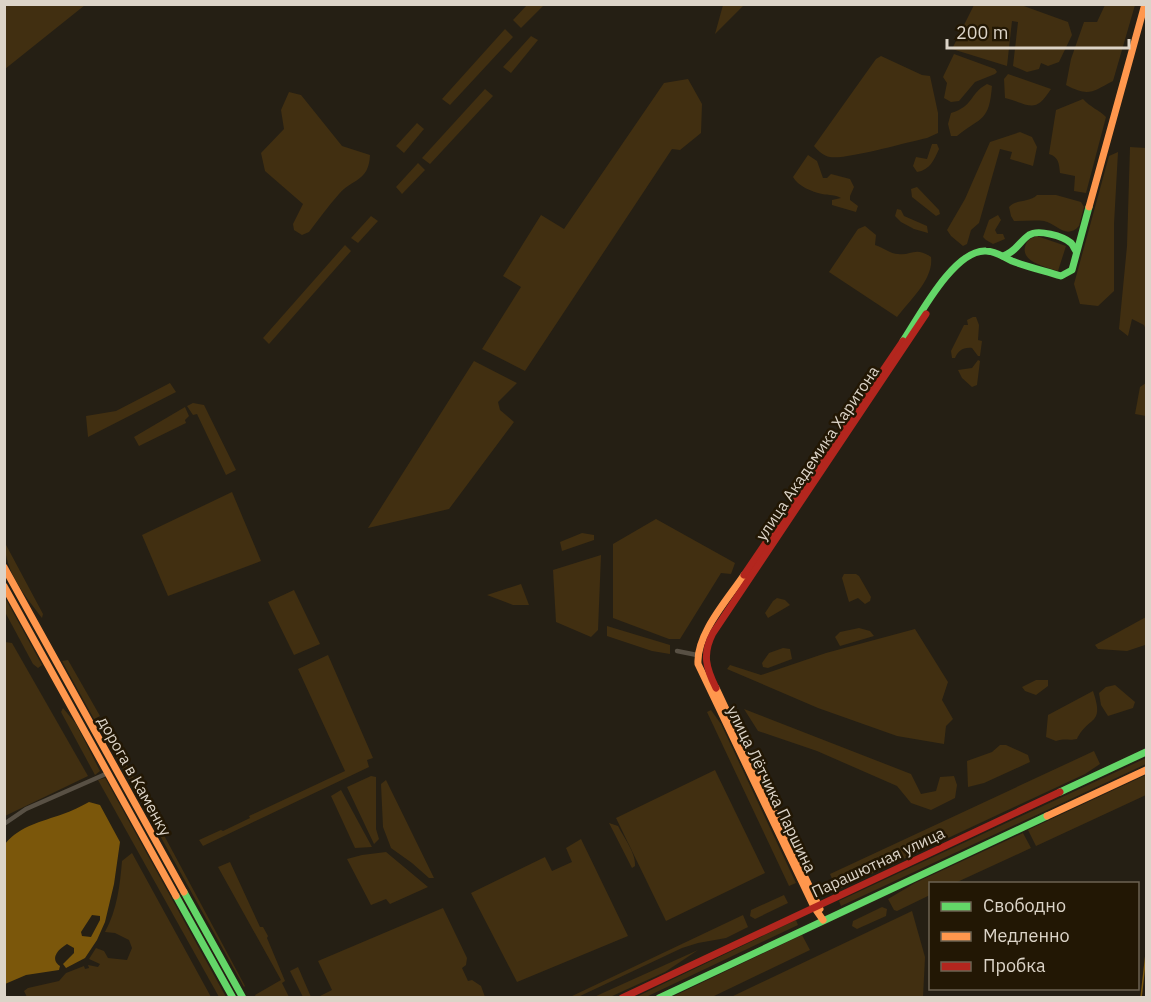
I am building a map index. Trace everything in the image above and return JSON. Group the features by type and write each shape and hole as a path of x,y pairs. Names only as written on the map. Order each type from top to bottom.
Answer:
{"main road":[{"name":"улица Академика Харитона","path":"704,662 705,648 716,628 952,268 974,251 987,251 1064,276 1071,270 1145,4"},
{"path":"1004,256 1014,254 1028,235 1037,232 1070,242 1076,251"},
{"path":"1070,242 1080,237"},
{"path":"1021,246 1022,256 1030,266"},
{"name":"улица Академика Харитона","path":"697,655 702,639 711,624 867,398"},
{"name":"дорога в Каменку","path":"4,567 243,998"},
{"name":"дорога в Каменку","path":"4,586 233,998"},
{"name":"улица Лётчика Паршина","path":"697,655 700,670 817,906"},
{"name":"улица Лётчика Паршина","path":"704,662 823,920"},
{"name":"Парашютная улица","path":"622,998 1146,752"},
{"name":"Парашютная улица","path":"659,998 1146,770"}],"street":[{"path":"677,651 697,655"},
{"path":"4,824 26,809 108,773"}],"shaded area":[{"path":"5,4 85,4 85,5 5,69"},
{"path":"527,5 544,5 521,28 513,20"},
{"path":"723,5 744,5 715,34"},
{"path":"974,5 1021,5 1068,22 1072,35 1059,62 1048,66 1041,63 1039,69 1027,72 1013,66 1018,22 1012,21 1007,66 952,49"},
{"path":"1105,5 1135,5 1113,81 1090,92 1080,91 1066,85 1071,59 1084,22 1097,22"},
{"path":"505,29 513,37 450,105 442,99"},
{"path":"531,36 538,40 511,73 503,67"},
{"path":"954,54 995,69 997,72 975,82 959,101 951,102 944,98 947,83 943,77"},
{"path":"881,56 922,75 930,76 938,113 938,133 927,138 849,156 830,157 823,154 814,146 876,59"},
{"path":"1008,74 1051,89 1041,102 1032,106 1005,98 1004,79"},
{"path":"688,79 702,104 701,133 680,150 672,149 525,371 482,349 521,287 503,276 541,215 564,229 664,83"},
{"path":"987,84 992,86 991,98 983,117 957,136 951,136 948,124 951,113 964,107"},
{"path":"485,89 493,96 430,164 422,158"},
{"path":"289,92 301,95 342,146 370,155 369,164 363,175 344,189 309,232 302,235 294,230 293,224 303,204 265,171 261,153 284,129 281,110"},
{"path":"1083,99 1106,117 1086,193 1074,191 1075,176 1060,173 1057,159 1049,154 1056,110"},
{"path":"417,123 424,129 404,153 396,146"},
{"path":"1020,132 1032,137 1037,147 1033,166 1010,159 1012,152 1000,149 979,223 971,230 967,244 963,246 947,230 965,199 990,142"},
{"path":"932,144 937,144 939,149 935,157 928,167 917,172 913,166 916,157 927,159"},
{"path":"1130,147 1146,148 1146,330 1144,325 1132,319 1128,336 1119,329 1127,246"},
{"path":"1118,152 1114,224 1114,291 1098,306 1080,304 1074,284 1109,156"},
{"path":"808,155 817,161 823,178 831,174 850,179 854,187 850,200 858,206 856,212 832,205 832,200 841,198 814,192 795,180 793,177"},
{"path":"418,163 425,170 402,194 396,187"},
{"path":"917,187 939,210 940,214 936,216 912,197 911,189"},
{"path":"1037,195 1056,195 1081,202 1084,207 1079,226 1070,232 1044,221 1014,221 1009,207"},
{"path":"897,209 901,210 904,216 927,226 928,233 901,222 895,216"},
{"path":"998,215 1001,220 995,230 997,234 1003,234 1005,239 993,244 983,237 989,220"},
{"path":"371,216 378,221 358,243 351,238"},
{"path":"865,226 876,235 875,245 895,254 921,252 931,257 929,273 925,281 897,317 829,272 858,229"},
{"path":"1037,236 1066,246 1058,271 1035,263 1026,255 1027,242"},
{"path":"345,245 351,251 269,344 263,338"},
{"path":"976,317 979,325 978,340 982,341 980,356 972,348 966,348 952,358 951,351 964,325 968,325 967,320"},
{"path":"978,360 980,361 977,385 972,387 962,378 958,370 972,368"},
{"path":"474,361 517,383 498,402 500,410 514,422 449,509 368,528"},
{"path":"170,383 176,392 88,437 86,416 116,411"},
{"path":"1146,383 1146,416 1135,414 1140,387"},
{"path":"193,403 204,405 236,470 226,475 197,414 193,415 187,406"},
{"path":"185,407 189,416 185,420 186,423 139,446 134,437"},
{"path":"232,492 261,561 168,596 142,535"},
{"path":"656,519 735,563 731,574 721,573 680,639 669,639 613,618 613,544"},
{"path":"582,533 594,535 594,540 562,551 560,542"},
{"path":"5,543 43,614 42,618 12,573"},
{"path":"601,555 598,630 591,637 556,622 553,570"},
{"path":"844,574 859,576 871,597 870,601 865,604 858,598 849,602 842,578"},
{"path":"521,584 529,605 513,605 487,595"},
{"path":"294,590 320,644 294,655 268,602"},
{"path":"4,596 42,665 38,668 33,664 5,612"},
{"path":"777,598 785,600 790,605 768,618 765,613"},
{"path":"1146,617 1145,645 1127,651 1098,649 1095,645"},
{"path":"607,626 670,645 670,654 652,651 607,636"},
{"path":"859,628 870,631 874,636 840,646 835,637 840,632"},
{"path":"915,629 948,682 942,700 953,719 946,726 944,744 897,736 818,708 727,669 730,665 761,675 826,653"},
{"path":"5,642 12,643 88,776 5,816"},
{"path":"783,648 790,649 792,659 768,668 763,667 762,663 769,653"},
{"path":"328,655 373,758 367,760 369,767 203,846 199,840 223,831 250,818 249,816 345,771 298,669"},
{"path":"68,660 100,716 94,719 62,661"},
{"path":"1036,680 1048,680 1048,686 1036,695 1025,691 1022,687"},
{"path":"1115,685 1135,702 1133,708 1108,716 1101,705 1099,693 1106,687"},
{"path":"1093,691 1096,715 1077,739 1056,741 1046,737 1048,715"},
{"path":"63,708 76,724 100,771 95,775 61,712"},
{"path":"744,709 911,774 921,794 936,791 940,777 954,776 957,785 955,798 931,810 911,803 897,786 817,751 758,731"},
{"path":"711,710 721,724 796,883 789,886 707,712"},
{"path":"103,721 134,778 129,779 98,725"},
{"path":"1000,745 1006,745 1028,755 1030,762 984,783 968,787 967,761 992,752"},
{"path":"1094,751 1100,764 1085,774 837,890 830,874"},
{"path":"1146,758 1146,764 841,906 839,901"},
{"path":"715,770 765,873 666,921 616,818"},
{"path":"1146,775 1146,795 1036,846 1028,830"},
{"path":"371,776 376,777 376,829 379,839 374,844 347,787"},
{"path":"105,778 226,997 219,997 98,780"},
{"path":"386,780 434,878 429,878 391,848 383,827 381,784"},
{"path":"137,785 245,986 244,987 133,787"},
{"path":"341,790 372,847 355,848 331,796"},
{"path":"89,802 100,805 120,842 114,884 105,922 97,940 85,958 66,968 63,964 74,953 74,948 67,944 60,949 55,958 60,966 59,970 26,975 5,984 5,844 25,828","holes":["92,915 100,916 91,937 82,936 81,932"]},
{"path":"609,823 618,826 629,846 635,861 635,866 632,868"},
{"path":"1023,833 1031,848 957,882 929,882 929,895 897,911 894,910 888,899 915,883"},
{"path":"581,839 628,936 517,982 471,893 545,857 552,871 572,862 566,848"},
{"path":"386,852 428,887 390,904 386,899 371,905 347,859"},
{"path":"132,853 211,997 27,997 24,991 28,988 59,981 66,973 84,966 85,969 89,968 88,965 98,967 100,964 89,959 96,948 104,951 108,958 127,960 132,948 129,940 115,933 105,932 115,906 122,861"},
{"path":"230,862 260,927 263,927 268,936 285,981 282,983 289,997 256,997 255,995 281,980 218,867"},
{"path":"784,895 788,903 755,919 750,916 751,910"},
{"path":"882,907 887,909 886,916 857,929 852,926 853,921"},
{"path":"443,908 467,958 466,965 462,968 468,981 472,980 481,986 485,997 318,997 332,990 318,961"},
{"path":"912,911 925,957 923,997 731,997"},
{"path":"743,915 748,927 726,938 682,948 578,997 570,997"},
{"path":"796,920 798,925 646,997 634,998"},
{"path":"802,935 810,950 712,997 672,997"},
{"path":"698,950 665,972 610,997 594,997"},
{"path":"298,967 311,997 303,997 290,971"}],"waterway":[{"path":"1141,998 1146,954"}],"traffic: fast":[{"path":"903,341 938,286 950,272 974,253 993,252 1012,261 1061,276 1072,270 1089,207"},
{"path":"1003,256 1033,233 1050,234 1062,238 1071,243 1076,251"},
{"path":"1060,792 1146,752"},
{"path":"659,998 1047,816"},
{"path":"184,892 243,998"},
{"path":"176,896 233,998"}],"traffic: slow":[{"path":"1089,207 1145,4"},
{"path":"4,567 184,892"},
{"path":"744,575 707,629 702,641 698,664 814,907 823,920"},
{"path":"4,586 176,896"},
{"path":"716,688 820,909"},
{"path":"1047,816 1146,770"}],"traffic: jam":[{"path":"716,688 710,674 706,654 713,633 926,314"},
{"path":"744,575 903,341"},
{"path":"622,998 1060,792"}]}
